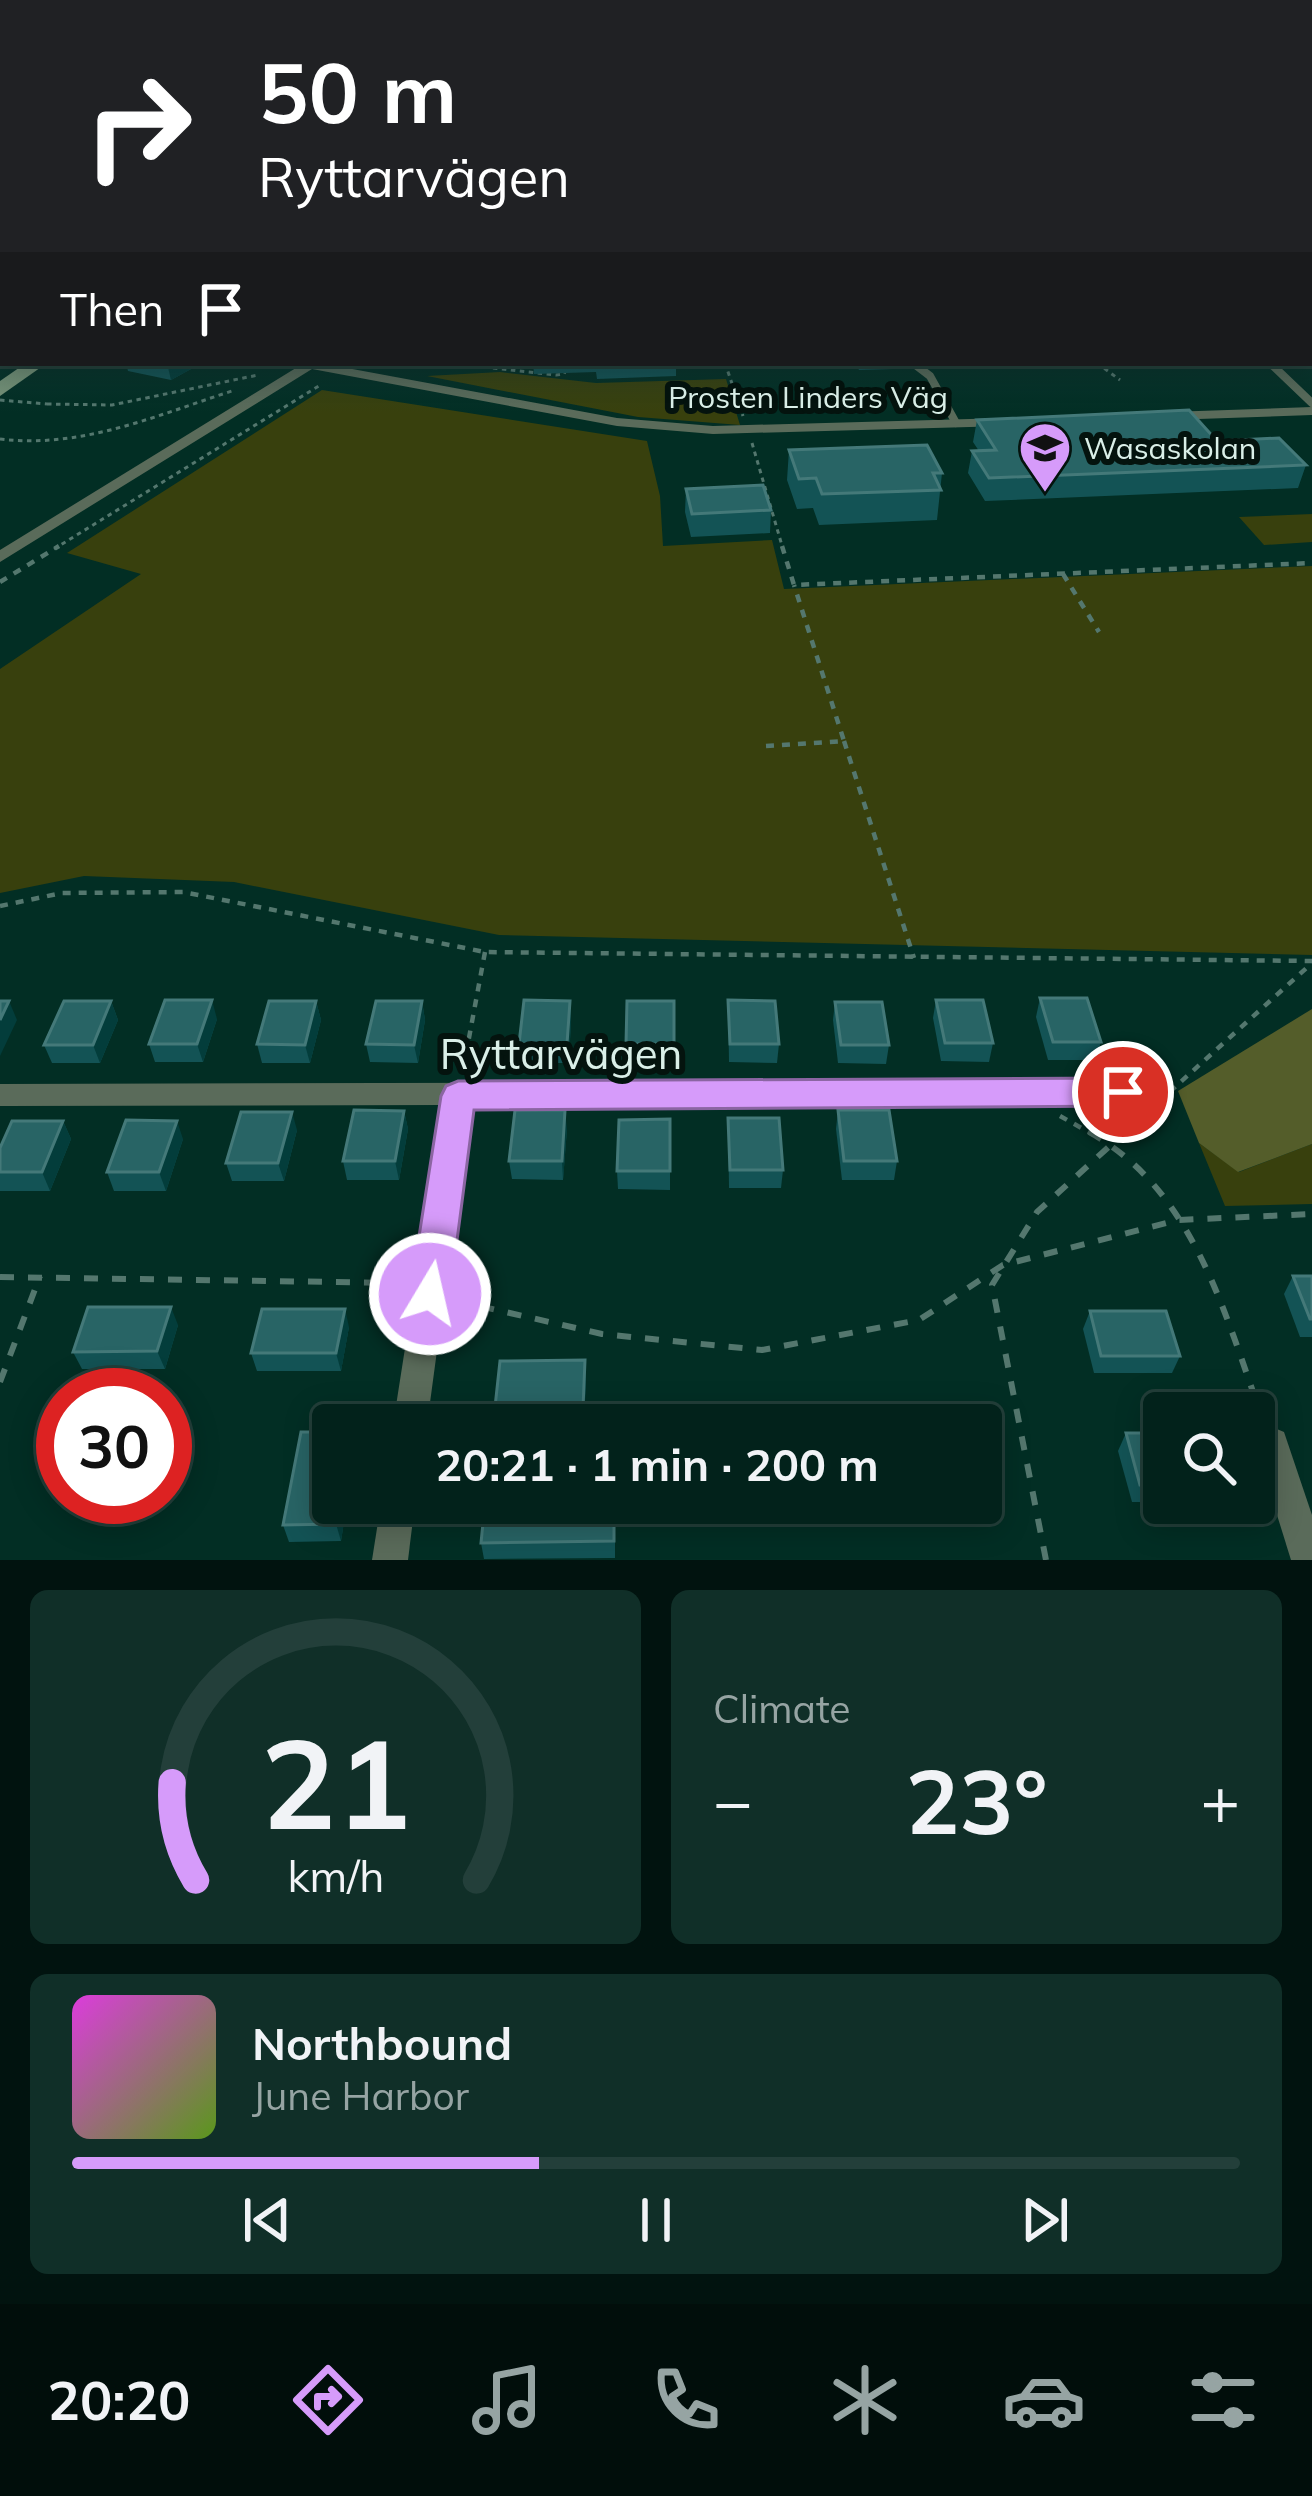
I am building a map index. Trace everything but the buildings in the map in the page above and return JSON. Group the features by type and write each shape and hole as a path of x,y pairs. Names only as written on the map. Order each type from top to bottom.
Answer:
{"main road":[{"path":"0,390 34,366"}],"street":[{"path":"0,557 308,366"},
{"name":"Prosten Linders Väg","path":"320,366 617,422 747,431 1028,421"},
{"path":"1146,417 1312,407"},
{"name":"Ryttarvägen","path":"0,1095 1123,1092"},
{"path":"413,1404 458,1096"},
{"path":"1275,1453 1309,1560"},
{"path":"390,1560 395,1524"}],"lane":[{"path":"917,366 930,376 956,423"},
{"path":"1273,366 1312,407"}],"path":[{"path":"484,367 556,375 564,374 568,366"},
{"path":"726,366 914,959"},
{"path":"1100,366 1120,380"},
{"path":"0,582 350,373"},
{"path":"0,400 112,405 267,375 247,386 72,440 43,444 0,439"},
{"path":"288,378 324,385"},
{"path":"736,395 787,395"},
{"path":"794,585 1312,563"},
{"path":"1063,574 1099,632"},
{"path":"766,746 844,741"},
{"path":"0,906 44,893 140,886 233,896 395,937 485,952 1312,962"},
{"path":"458,1096 485,952"},
{"path":"1046,1560 992,1285 1037,1212 1312,962"},
{"path":"1018,1093 1110,1144 1140,1167 1178,1220 1209,1278 1252,1392"},
{"path":"0,1277 430,1289 602,1334 762,1350 919,1320 1003,1265 1178,1220 1312,1214"},
{"path":"0,1382 40,1276"}],"green space":[{"path":"500,372 596,383 726,379 740,425 638,417 427,376"},
{"path":"322,390 647,441 660,496 663,546 772,540 784,589 1312,566 1312,955 499,935 234,882 84,876 0,893 0,669 141,574 67,553"},
{"path":"1312,514 1312,542 1264,545 1239,517"},
{"path":"1312,1009 1312,1144 1238,1172 1199,1143 1178,1091"},
{"path":"1199,1143 1239,1172 1312,1144 1312,1204 1225,1206"}],"place":[{"name":"Wasaskolan","path":"1045,494"}],"route":[{"path":"430,1294 458,1096 1123,1092"}]}
